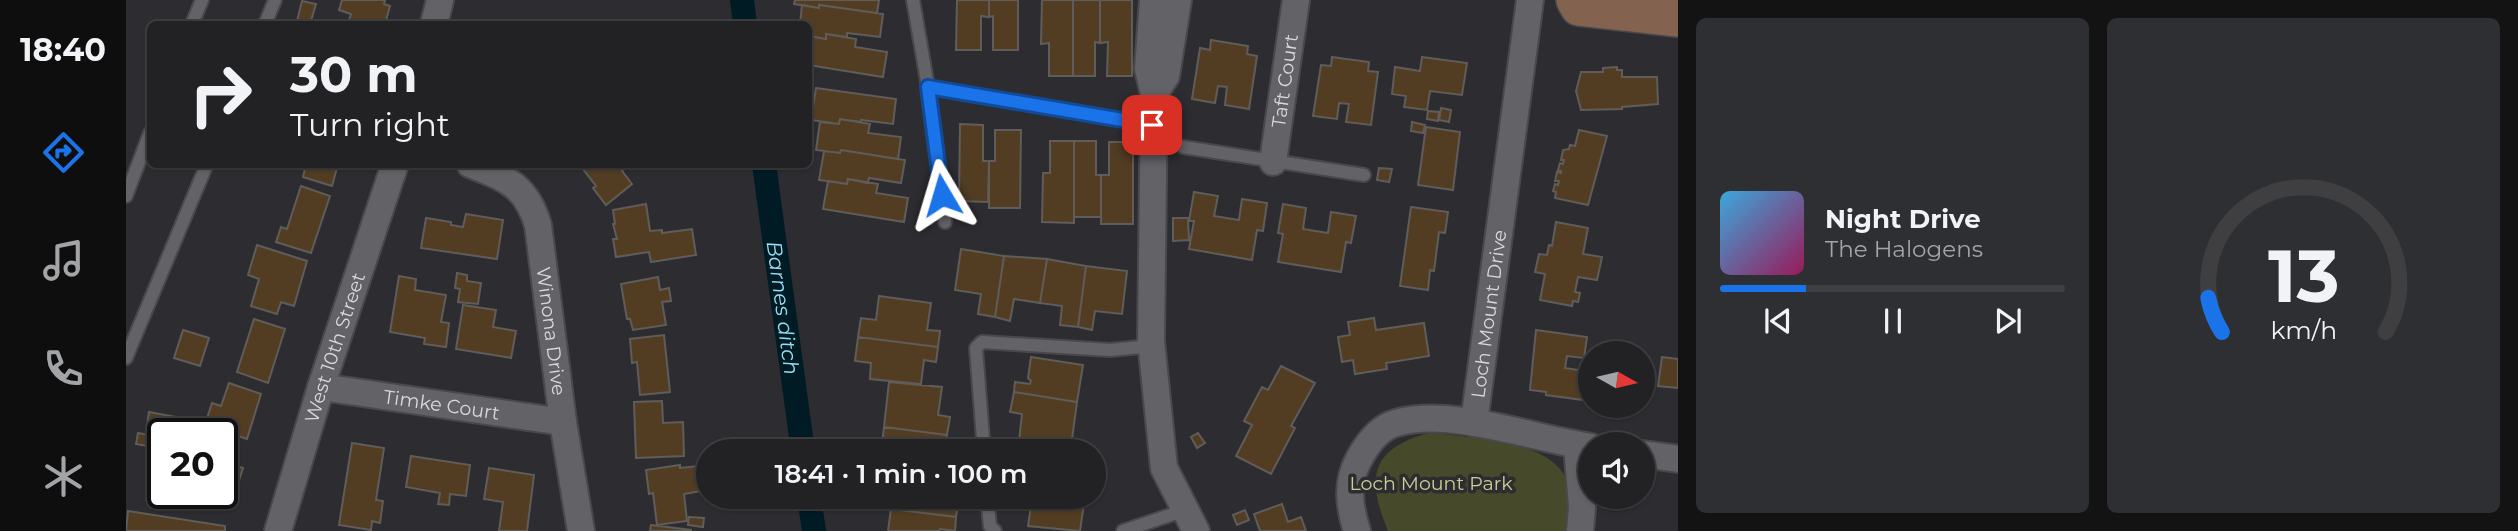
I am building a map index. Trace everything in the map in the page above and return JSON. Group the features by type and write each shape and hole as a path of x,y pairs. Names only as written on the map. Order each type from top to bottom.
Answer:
{"main road":[{"path":"1575,0 1579,7 1678,18"}],"street":[{"path":"435,21 440,0"},
{"path":"1153,0 1148,41 1148,69 1154,94 1152,346 1164,468 1191,521"},
{"path":"1154,94 1166,76 1178,0"},
{"name":"Taft Court","path":"1273,162 1296,0"},
{"name":"Loch Mount Drive","path":"1357,531 1350,510 1349,489 1353,470 1367,444 1383,429 1395,423 1419,419 1474,424 1530,0"},
{"name":"West 10th Street","path":"278,531 321,387 394,168"},
{"name":"Winona Drive","path":"479,168 512,182 521,190 534,211 538,225 563,422 581,531"},
{"name":"Timke Court","path":"321,387 563,422"},
{"path":"1474,424 1578,445"},
{"path":"1655,456 1678,459"},
{"path":"1580,531 1582,509"}],"lane":[{"path":"193,21 202,0"},
{"path":"266,21 275,0"},
{"path":"914,0 945,222"},
{"path":"928,87 1152,125"},
{"path":"126,197 147,141"},
{"path":"1183,147 1364,176"},
{"path":"126,358 205,168"},
{"path":"983,439 976,348 982,342 1110,350 1152,346"},
{"path":"988,509 989,526 995,531"},
{"path":"1123,531 1191,521"}],"green space":[{"name":"Loch Mount Park","path":"1434,433 1512,444 1549,459 1562,471 1569,487 1571,504 1566,531 1388,531 1377,496 1376,474 1380,464 1387,454 1401,443"}],"building":[{"path":"342,0 385,0 384,4 390,6 386,21 349,21 351,14 339,10"},
{"path":"795,0 879,0 877,13 819,5 819,8 794,4"},
{"path":"957,0 989,0 989,17 981,16 981,50 956,50"},
{"path":"989,0 1018,0 1018,50 993,50 993,16 989,17"},
{"path":"1042,0 1073,0 1073,76 1049,76 1049,43 1041,44"},
{"path":"1073,0 1100,0 1100,43 1095,42 1095,76 1073,76"},
{"path":"1100,0 1132,0 1132,76 1107,76 1108,42 1100,43"},
{"path":"302,1 316,4 311,21 297,21"},
{"path":"802,5 883,14 880,37 847,33 847,37 826,34 826,39 812,37 812,21 800,21"},
{"path":"826,34 856,39 855,47 887,52 883,77 812,66 812,37 826,39"},
{"path":"1211,40 1248,46 1247,54 1257,56 1249,109 1225,105 1227,87 1218,86 1215,103 1192,99 1200,48 1210,50"},
{"path":"1332,57 1369,62 1368,71 1378,72 1371,125 1346,122 1349,104 1339,103 1337,119 1313,116 1321,65 1331,66"},
{"path":"1422,57 1467,63 1462,95 1430,91 1427,110 1404,107 1406,96 1392,94 1395,67 1420,71"},
{"path":"1617,67 1617,70 1622,70 1622,77 1657,77 1658,104 1622,109 1581,110 1576,91 1581,72 1603,72 1603,68"},
{"path":"816,88 896,99 893,124 840,119 839,124 812,120"},
{"path":"1441,108 1451,110 1449,122 1439,120"},
{"path":"1428,111 1439,112 1438,121 1427,119"},
{"path":"840,119 870,124 868,133 901,137 898,159 841,150 840,153 816,150 820,122 839,124"},
{"path":"1412,122 1425,125 1423,133 1411,131"},
{"path":"960,124 983,125 983,161 989,161 988,202 959,201"},
{"path":"1426,127 1460,132 1453,190 1418,185"},
{"path":"995,130 1021,130 1020,208 989,208 989,161 995,161"},
{"path":"1579,130 1607,136 1588,205 1555,198 1556,192 1553,191 1559,181 1555,181 1557,172 1561,173 1558,170 1564,160 1561,160 1563,150 1569,149 1570,145 1575,146"},
{"path":"1050,141 1074,141 1074,223 1042,222 1043,173 1050,173"},
{"path":"1074,141 1096,141 1096,175 1101,175 1101,217 1074,217"},
{"path":"1109,142 1133,142 1133,224 1101,224 1101,175 1109,175"},
{"path":"841,150 905,160 901,183 869,178 868,183 848,179 847,184 819,180 824,151 840,153"},
{"path":"305,168 337,168 332,186 303,177"},
{"path":"582,168 625,168 622,171 632,184 606,205 593,188 596,186"},
{"path":"1379,168 1392,169 1389,182 1377,180"},
{"path":"848,179 878,184 876,193 908,198 904,222 823,209 828,181 847,184"},
{"path":"301,186 330,196 311,253 276,242 281,227 287,229"},
{"path":"1194,192 1218,196 1214,216 1239,220 1242,199 1267,203 1263,231 1257,230 1252,260 1189,249 1194,221 1189,221"},
{"path":"646,204 650,231 662,230 662,233 692,229 696,255 651,262 649,252 616,257 613,239 617,239 613,210"},
{"path":"1283,204 1306,208 1303,229 1328,233 1331,212 1356,216 1351,243 1346,242 1341,272 1278,262 1283,234 1278,233"},
{"path":"1411,207 1448,212 1445,233 1439,232 1434,271 1430,270 1428,290 1400,286"},
{"path":"466,214 503,220 497,259 421,248 426,218 463,227"},
{"path":"1173,218 1188,218 1189,240 1173,241"},
{"path":"1556,222 1588,228 1583,254 1602,257 1597,280 1578,277 1575,292 1580,293 1578,302 1573,301 1572,306 1540,300 1545,274 1535,272 1539,254 1547,255 1549,245 1552,246"},
{"path":"257,245 307,261 294,306 281,302 277,314 251,306 259,279 248,275"},
{"path":"961,249 1004,256 995,317 978,314 981,294 955,290"},
{"path":"1004,256 1047,259 1040,303 1014,299 1010,321 995,317"},
{"path":"1047,259 1086,266 1078,327 1060,325 1062,306 1040,303"},
{"path":"1086,266 1127,271 1122,314 1095,311 1092,330 1078,327"},
{"path":"457,273 467,275 467,281 481,283 478,304 458,302 460,289 455,288"},
{"path":"399,276 416,279 415,290 446,295 441,322 449,323 446,347 424,344 425,338 390,332"},
{"path":"658,277 660,290 669,288 671,301 662,302 666,325 633,330 630,319 627,319 621,284"},
{"path":"879,296 931,303 927,330 940,331 938,347 858,337 861,318 876,320"},
{"path":"463,305 496,310 493,327 516,331 511,358 456,349"},
{"path":"1374,318 1376,330 1424,323 1429,356 1386,363 1387,369 1355,374 1353,360 1342,362 1338,337 1350,335 1348,322"},
{"path":"254,319 285,329 268,383 237,372"},
{"path":"183,330 209,338 200,366 174,358"},
{"path":"1536,330 1587,337 1586,341 1578,341 1578,357 1567,356 1565,368 1578,370 1578,399 1530,390"},
{"path":"664,335 670,392 640,395 637,362 632,363 630,339"},
{"path":"858,337 938,347 936,362 924,360 921,384 870,379 871,363 855,361"},
{"path":"1031,357 1083,365 1077,402 1014,392 1015,382 1030,384 1028,378"},
{"path":"1662,357 1678,359 1678,388 1658,386"},
{"path":"1281,366 1315,383 1291,426 1295,428 1271,474 1236,456 1252,425 1244,421 1262,387 1268,390"},
{"path":"889,382 942,387 938,415 950,417 947,435 884,427"},
{"path":"229,383 261,394 247,439 238,436 238,418 207,418 212,403 221,406"},
{"path":"1014,392 1077,402 1072,439 1019,439 1022,414 1010,412"},
{"path":"662,401 663,423 683,422 684,456 636,458 634,402"},
{"path":"149,412 176,417 176,418 148,418"},
{"path":"884,427 947,435 947,439 883,439"},
{"path":"138,433 147,435 147,446 136,444"},
{"path":"1198,433 1205,443 1197,448 1191,437"},
{"path":"352,443 384,448 376,500 383,501 380,523 372,521 371,530 339,525"},
{"path":"411,456 470,465 466,496 450,494 449,505 438,504 440,493 406,487"},
{"path":"680,465 680,468 696,466 696,492 684,494 687,521 657,525 653,493 649,494 646,470"},
{"path":"238,467 243,468 238,484"},
{"path":"489,468 534,475 527,531 499,531 503,502 484,499"},
{"path":"1282,504 1288,522 1301,517 1306,531 1260,531 1254,514"},
{"path":"891,509 957,509 956,517"},
{"path":"891,509 956,517 955,531 888,531"},
{"path":"1031,509 1083,509 1080,531 1028,526"},
{"path":"1245,510 1249,520 1237,525 1233,515"},
{"path":"128,511 225,526 225,531 126,531"},
{"path":"689,517 704,518 703,527 688,525"},
{"path":"651,525 691,530 691,531 650,531"}],"waterway":[{"name":"Barnes ditch","path":"742,0 745,21"},
{"name":"Barnes ditch","path":"765,168 801,439"},
{"name":"Barnes ditch","path":"811,509 814,531"}],"route":[{"path":"942,195 928,87 1152,125"}]}
